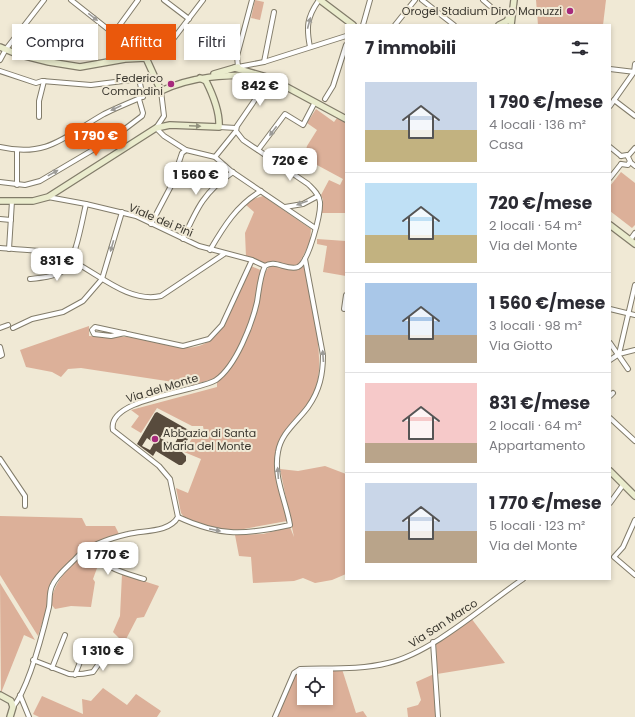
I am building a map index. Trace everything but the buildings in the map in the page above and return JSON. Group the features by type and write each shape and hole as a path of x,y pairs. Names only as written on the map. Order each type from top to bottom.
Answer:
{"street":[{"path":"0,60 3,48 44,0"},
{"path":"71,0 106,27"},
{"path":"121,24 138,0"},
{"path":"164,0 188,19"},
{"path":"176,35 203,0"},
{"path":"236,76 238,69 238,56 252,0"},
{"path":"363,24 370,0"},
{"path":"396,24 415,0"},
{"path":"422,0 453,24"},
{"path":"483,0 490,6"},
{"path":"511,24 514,0"},
{"path":"310,47 307,30 312,10 323,1 350,24"},
{"path":"501,24 507,21 512,11"},
{"path":"264,62 274,12"},
{"path":"150,94 179,83 254,65 345,36"},
{"path":"3,48 49,62 80,67 120,60"},
{"path":"325,99 333,86 345,48"},
{"path":"147,60 160,90 166,123 170,125"},
{"path":"611,104 634,72 635,64"},
{"path":"238,69 270,78 345,119"},
{"path":"611,69 634,72"},
{"path":"0,71 36,83 44,81 90,85 139,79 143,97 142,116 113,138 40,181 25,185 0,182"},
{"path":"200,78 258,75"},
{"path":"209,87 214,77"},
{"path":"200,78 206,81 218,110 219,127"},
{"path":"215,157 236,129 270,78"},
{"path":"40,117 38,101 44,81"},
{"path":"0,147 17,151 32,151 45,148 104,114 143,97"},
{"path":"614,100 635,116"},
{"path":"258,150 285,114 303,125 315,102"},
{"path":"156,128 164,116"},
{"path":"0,201 33,201 48,197 156,128 170,125 236,129"},
{"path":"156,128 164,136 186,150 215,157 233,172 315,228"},
{"path":"236,129 242,140 308,184 318,196 320,205 313,243 305,259 300,265 296,268 271,264 265,266"},
{"path":"611,148 621,156 628,156 635,148"},
{"path":"151,224 171,186 181,156 186,150"},
{"path":"17,151 17,185"},
{"path":"611,177 621,164 621,156"},
{"path":"628,156 630,162 635,166"},
{"path":"621,164 626,165 630,162"},
{"path":"183,239 200,203 209,192 233,172"},
{"path":"210,250 238,208 250,197 261,191"},
{"path":"285,207 303,204 318,196"},
{"name":"Viale dei Pini","path":"48,197 136,216 183,239 210,250 252,260 265,266"},
{"path":"9,249 12,201"},
{"path":"30,279 49,277 63,270 71,260 86,204"},
{"path":"13,328 32,319 63,312 83,301 102,279 122,212"},
{"path":"0,219 11,220"},
{"path":"611,226 635,244"},
{"path":"630,240 635,233"},
{"path":"0,248 51,252 71,260 102,279 137,296 153,298 161,296 224,254"},
{"path":"10,717 13,706 20,695 33,660 49,606 52,586 59,576 80,554 99,543 128,534 162,528 175,522 178,517 201,528 234,533 263,531 290,525 280,485 277,454 284,435 308,407 320,386 323,365 323,355 305,259"},
{"path":"125,333 102,336 94,334 92,330 95,327 125,333 183,346 209,338 222,325 252,260"},
{"name":"Via del Monte","path":"178,517 170,479 159,466 114,432 112,423 116,416 125,408 210,383 221,375 234,358 246,336 265,266"},
{"path":"619,354 635,285"},
{"path":"344,309 345,302"},
{"path":"611,309 635,315"},
{"path":"0,328 8,325"},
{"path":"611,344 628,369"},
{"path":"0,347 2,356 0,356"},
{"path":"611,359 619,354 635,350"},
{"path":"611,419 635,441"},
{"path":"0,459 25,496 25,506"},
{"path":"611,472 635,496"},
{"path":"611,502 623,485"},
{"path":"635,520 634,526 621,550 614,557 635,575"},
{"path":"92,547 98,556 109,567 144,579"},
{"name":"Via San Marco","path":"275,717 294,673 300,669 374,666 389,663 408,656 433,642 522,580"},
{"path":"52,668 65,635"},
{"path":"433,642 438,717"},
{"path":"33,660 52,668 75,674 81,675 93,672 100,662 101,654 93,648 85,649 75,674"},
{"path":"0,695 11,701 13,706"},
{"path":"20,695 30,717"}],"shaded area":[{"path":"255,0 264,2 260,20 251,18"},
{"name":"Orogel Stadium Dino Manuzzi","path":"536,0 606,0 603,24 538,24"},
{"path":"316,109 334,122 337,118 345,122 345,213 321,213 323,200 321,195 329,180 340,185 343,179 304,158 307,146 317,130 307,123"},
{"path":"621,172 635,183 635,225 632,228 611,212 611,185"},
{"path":"263,196 311,229 310,242 301,260 304,263 316,326 319,375 311,399 286,429 280,439 277,450 277,474 287,521 233,531 203,525 184,517 181,513 176,488 188,493 201,459 184,452 195,433 204,432 203,426 192,426 157,408 141,433 131,427 139,416 131,410 217,387 217,382 213,379 193,385 81,368 68,369 61,377 52,372 26,367 20,350 89,326 89,336 136,338 169,346 191,347 202,345 212,339 218,333 229,315 251,266 265,272 269,267 246,257 245,233 254,212 246,205 253,199"},
{"path":"317,239 345,241 345,276 323,272 327,246 317,244"},
{"path":"325,466 345,474 345,574 332,580 315,583 303,578 294,581 253,583 251,557 239,556 235,535 263,534 290,527 294,537 280,469 298,471"},
{"path":"0,516 82,518 86,526 115,526 119,534 79,553 57,575 50,585 47,608 38,636 0,575"},
{"path":"91,551 100,560 93,579 95,582 91,607 71,606 55,609 51,604 55,588 65,573 84,555"},
{"path":"122,574 159,586 144,617 137,618 124,643 113,632 120,616"},
{"path":"0,583 35,640 24,635 1,693"},
{"path":"471,618 505,663 437,674 436,643"},
{"path":"333,669 342,669 356,713 363,711 367,717 277,717 295,675 297,674 297,705 333,705"},
{"path":"437,674 440,717 408,717 407,708 418,705 421,700 416,682"},
{"path":"103,688 127,705 136,694 161,711 157,717 39,717 33,714 42,696 83,714 82,699 91,701"}],"place":[{"name":"Orogel Stadium Dino Manuzzi","path":"570,11"},
{"name":"Federico Comandini","path":"171,84"},
{"name":"Abbazia di Santa Maria del Monte","path":"155,439"}]}
